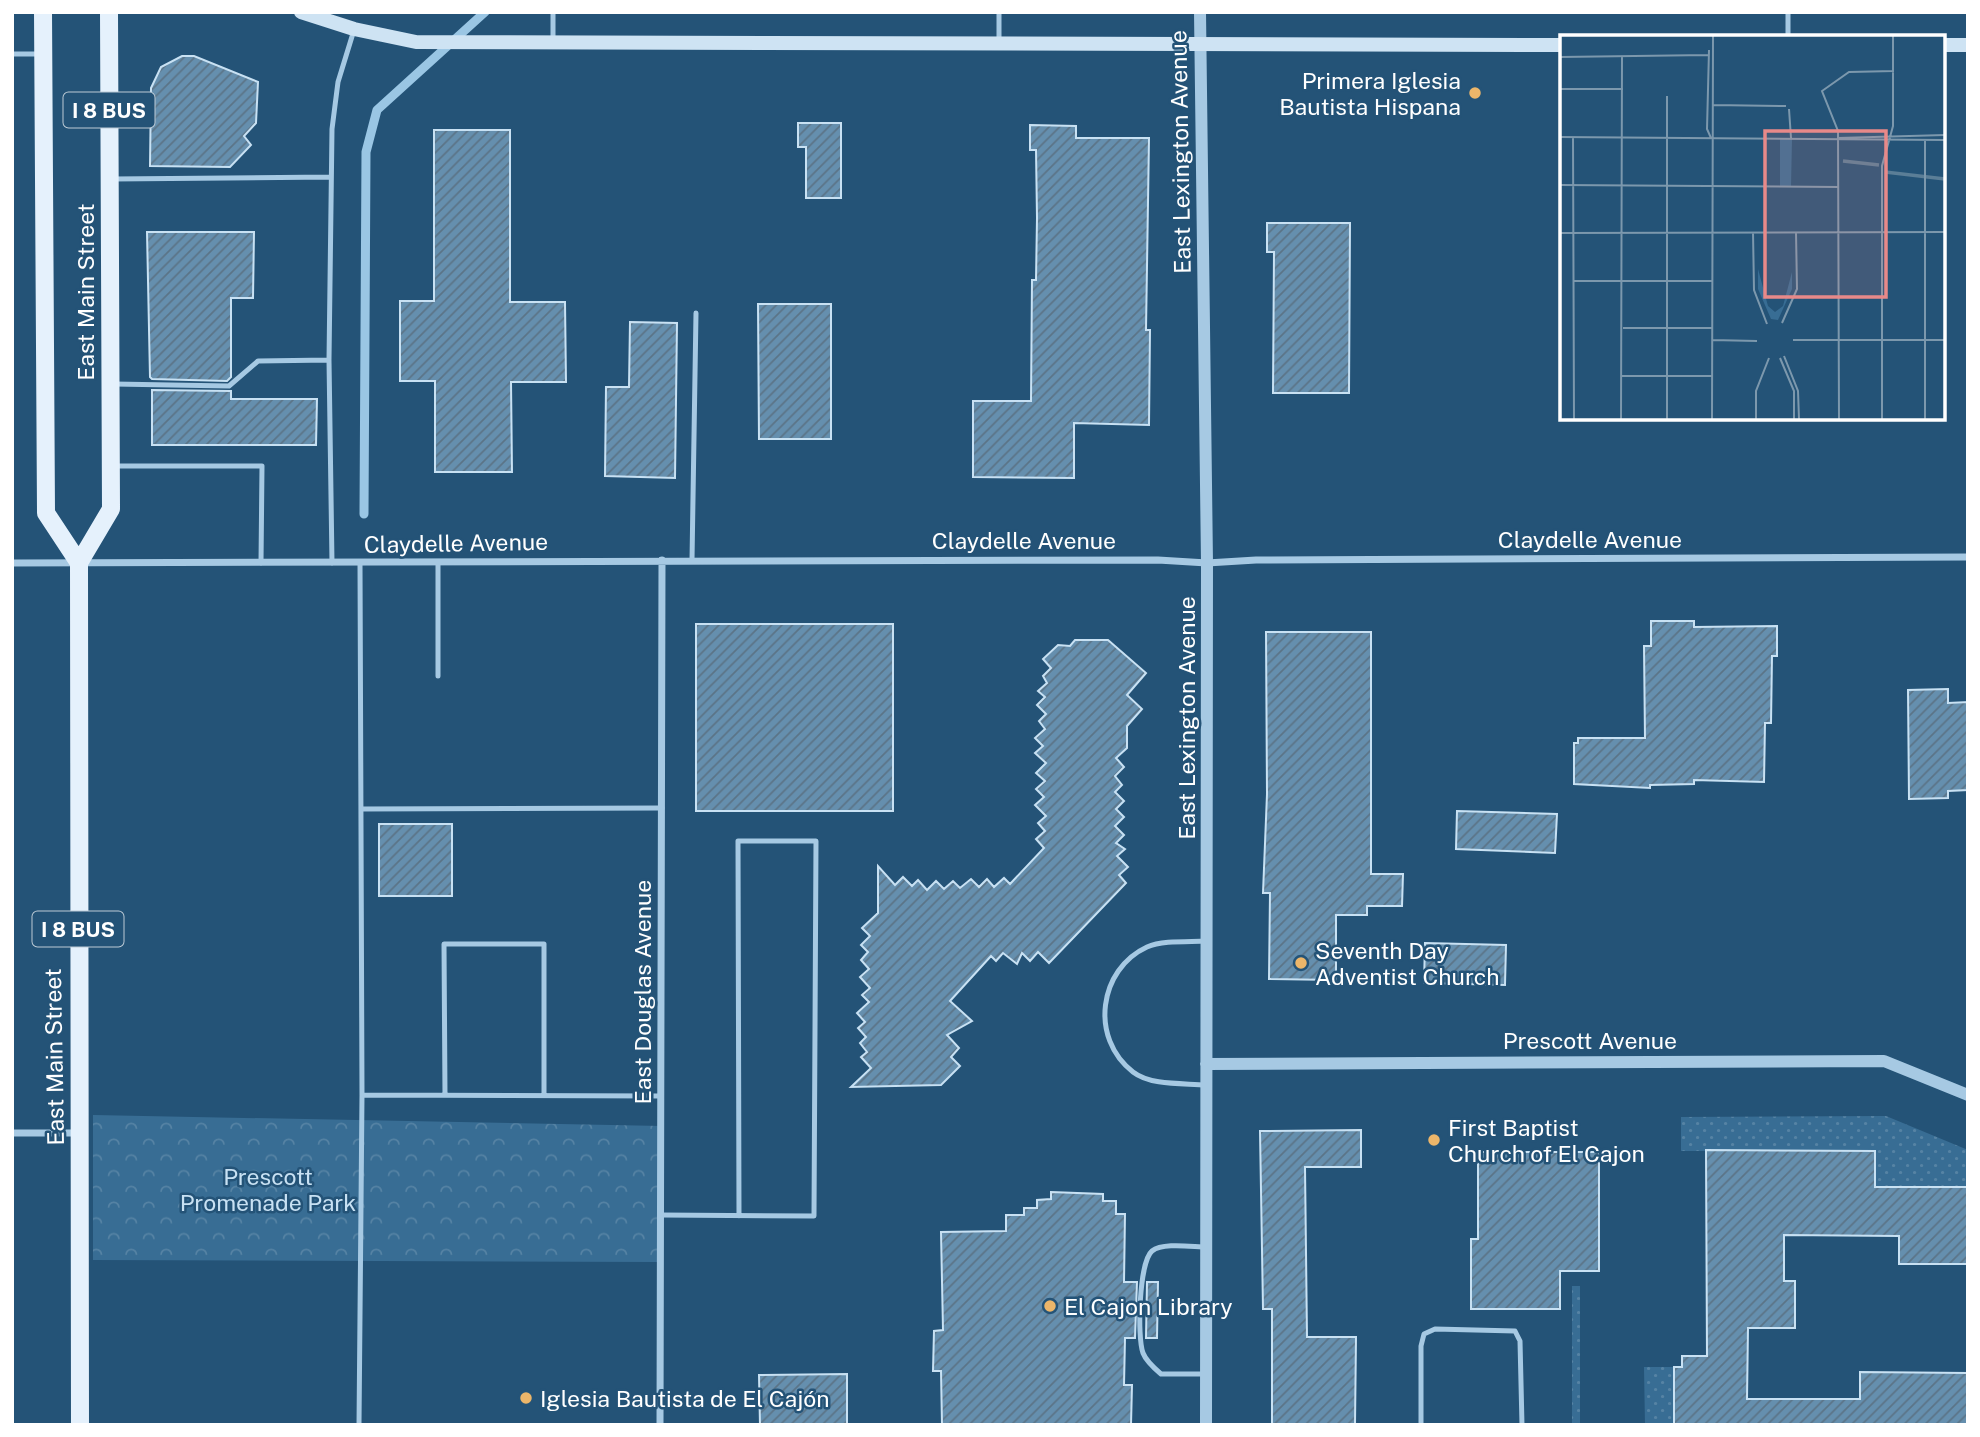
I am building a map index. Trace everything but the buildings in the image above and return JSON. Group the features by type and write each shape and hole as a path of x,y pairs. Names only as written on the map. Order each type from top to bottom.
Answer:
{"main road":[{"name":"East Main Street","path":"43,12 46,513 79,563"},
{"name":"East Main Street","path":"80,1425 79,563 111,509 108,12"},
{"path":"301,12 328,16 354,29 416,42 1560,45"},
{"path":"1945,45 1968,45"}],"street":[{"name":"East Lexington Avenue","path":"1200,12 1207,563 1206,1425"},
{"name":"Claydelle Avenue","path":"12,563 1158,559 1207,563 1256,559 1968,557"},
{"name":"East Douglas Avenue","path":"660,1425 662,559"},
{"name":"Prescott Avenue","path":"1206,1064 1884,1061 1968,1095"},
{"path":"12,1133 80,1133"}],"lane":[{"path":"553,12 553,42"},
{"path":"999,12 999,44"},
{"path":"1788,12 1788,35"},
{"path":"332,563 330,177 338,82 354,29"},
{"path":"12,54 44,54"},
{"path":"109,179 330,177"},
{"path":"692,559 696,313"},
{"path":"110,384 229,386 258,361 329,360"},
{"path":"111,466 262,466 261,563"},
{"path":"438,562 438,676"},
{"path":"359,1425 362,1095 360,563"},
{"path":"362,808 662,808"},
{"path":"661,1215 739,1216 814,1216 816,841 738,841 739,1216"},
{"path":"1206,941 1150,946 1126,959 1109,982 1104,1021 1113,1050 1134,1073 1155,1081 1206,1086"},
{"path":"445,1095 444,944 544,944 544,1095"},
{"path":"362,1095 661,1096"},
{"path":"1207,1247 1160,1248 1151,1252 1142,1269 1142,1352 1161,1374 1207,1374"},
{"path":"1421,1425 1421,1346 1424,1334 1435,1329 1515,1332 1520,1341 1522,1425"}],"green space":[{"name":"Prescott Promenade Park","path":"93,1115 662,1126 661,1262 93,1260"},
{"path":"1886,1116 1968,1150 1968,1195 1967,1187 1875,1187 1875,1151 1681,1151 1681,1117"},
{"path":"1572,1286 1580,1286 1580,1425 1572,1425"},
{"path":"1644,1367 1674,1367 1674,1425 1645,1425"}],"waterway":[{"path":"364,514 366,152 377,110 485,12"}],"place":[{"name":"Primera Iglesia Bautista Hispana","path":"1475,93"},
{"name":"Seventh Day Adventist Church","path":"1301,963"},
{"name":"First Baptist Church of El Cajon","path":"1434,1140"},
{"name":"El Cajon Library","path":"1050,1306"},
{"name":"Iglesia Bautista de El Cajón","path":"526,1398"}]}
